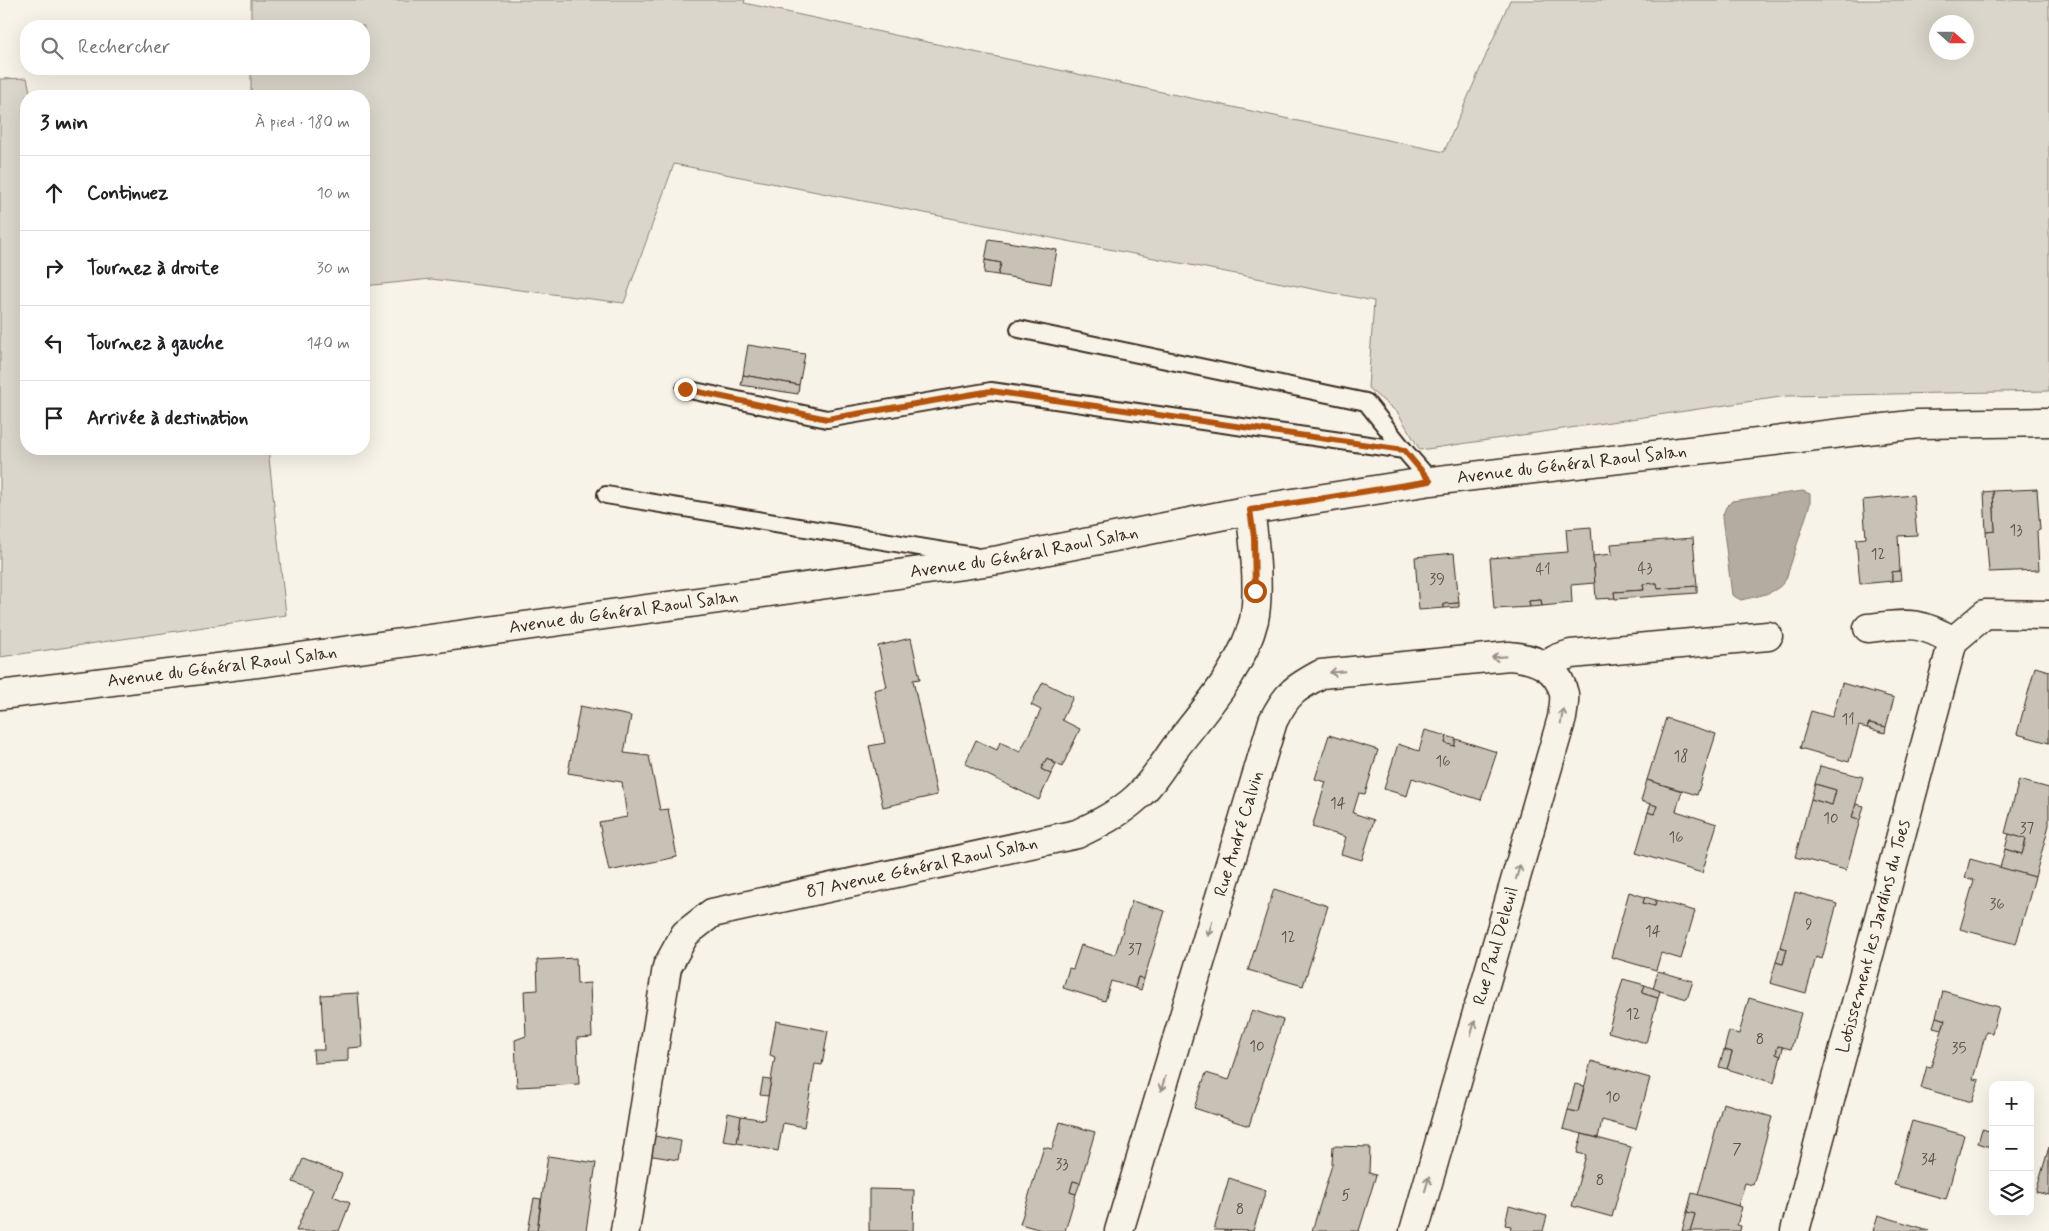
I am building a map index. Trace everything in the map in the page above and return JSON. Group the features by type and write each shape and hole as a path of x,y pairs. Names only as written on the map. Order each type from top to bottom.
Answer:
{"street":[{"name":"Avenue du Général Raoul Salan","path":"0,695 265,662 999,560 1250,510 1430,481 1919,424 2049,422"},
{"name":"87 Avenue Général Raoul Salan","path":"625,1231 667,967 685,934 712,913 1078,834 1110,818 1137,797 1158,771 1228,677 1245,645 1254,618 1255,591 1254,537 1250,510"},
{"path":"1868,628 1910,623 1933,629 1953,641 1985,614 2049,615"},
{"path":"1546,665 1558,658 1571,654 1768,636"},
{"name":"Lotissement les Jardins du Toes","path":"1795,1231 1953,641"},
{"name":"Rue André Calvin","path":"1119,1231 1273,721 1283,700 1298,686 1321,674 1509,656 1528,658 1546,665"},
{"name":"Rue Paul Deleuil","path":"1414,1231 1562,718 1564,695 1559,680 1546,665"}],"lane":[{"path":"1019,329 1366,402 1430,481"},
{"path":"685,389 827,419 991,391 1404,450"},
{"path":"606,495 999,560"}],"shaded area":[{"path":"251,0 745,0 744,3 1444,152 1510,0 2049,0 2049,391 1787,396 1420,450 1398,413 1368,388 1374,301 674,164 624,303 431,279 370,285 370,90 251,90 251,75 370,75 370,20 251,20"},
{"path":"27,78 30,90 20,90 20,455 269,455 286,615 0,657 0,79"},
{"path":"1803,491 1810,494 1810,504 1786,579 1778,588 1760,596 1741,600 1732,595 1722,517 1726,507 1732,501"}],"building":[{"path":"989,239 1057,250 1051,284 998,275 1001,263 985,260"},
{"path":"985,260 1001,263 998,275 984,273"},
{"path":"748,345 805,354 799,385 743,375"},
{"path":"743,375 799,385 798,394 741,385"},
{"path":"2037,489 2040,530 2037,531 2039,570 1989,572 1986,532 1995,531 1993,491"},
{"path":"1993,491 1995,531 1986,532 1984,492"},
{"path":"1913,495 1917,535 1898,536 1900,571 1892,572 1892,581 1860,584 1856,539 1866,538 1863,500"},
{"path":"1591,527 1595,583 1571,585 1572,603 1542,606 1541,600 1529,601 1530,607 1494,609 1490,558 1568,552 1566,529"},
{"path":"1693,538 1697,586 1658,589 1657,583 1643,584 1644,590 1614,592 1615,598 1596,599 1593,556 1612,554 1611,544"},
{"path":"1454,553 1459,603 1444,604 1444,608 1419,610 1415,557"},
{"path":"1900,571 1901,580 1892,581 1892,572"},
{"path":"1657,583 1658,589 1697,586 1697,593 1615,599 1614,592 1644,590 1643,584"},
{"path":"1541,600 1542,606 1530,607 1529,601"},
{"path":"1459,603 1459,607 1444,608 1444,604"},
{"path":"911,638 920,679 913,680 937,795 883,807 869,746 885,743 874,690 887,687 878,646"},
{"path":"2035,667 2049,671 2049,743 2017,734"},
{"path":"1043,682 1073,697 1062,720 1080,729 1062,767 1047,758 1041,769 1051,774 1039,800 965,764 976,740 997,750 1000,742 1020,752 1041,710 1031,705"},
{"path":"1842,683 1894,698 1886,727 1869,723 1867,728 1859,726 1849,762 1800,748 1811,711 1832,717"},
{"path":"580,706 631,716 624,753 649,756 660,810 668,809 677,857 609,871 599,822 627,817 622,782 568,773"},
{"path":"1666,718 1716,734 1697,795 1647,780"},
{"path":"1869,723 1886,727 1885,733 1867,728"},
{"path":"1425,730 1447,736 1445,743 1454,746 1456,739 1497,752 1481,800 1412,778 1407,796 1384,789 1398,744 1419,751"},
{"path":"1329,735 1378,750 1365,794 1359,793 1353,813 1374,820 1362,860 1341,854 1346,837 1312,827 1326,782 1315,779"},
{"path":"1447,736 1456,739 1454,746 1445,743"},
{"path":"1047,758 1056,765 1051,774 1041,769"},
{"path":"1820,766 1863,777 1852,818 1860,820 1846,870 1795,857 1811,799 1832,805 1836,790 1815,784"},
{"path":"1647,780 1682,791 1676,811 1717,824 1702,873 1636,853 1648,812 1654,814 1657,806 1641,801"},
{"path":"2019,780 2049,788 2049,825 2035,877 2000,868 2005,849 2022,854 2026,839 2005,833"},
{"path":"1815,784 1836,790 1832,805 1811,799"},
{"path":"1651,804 1657,806 1654,814 1648,812"},
{"path":"1856,804 1864,806 1860,820 1852,818"},
{"path":"2009,834 2026,839 2022,854 2005,849"},
{"path":"1970,859 2035,877 2016,944 1960,929 1974,880 1965,878"},
{"path":"1274,889 1328,906 1303,986 1248,970"},
{"path":"1629,892 1645,897 1643,903 1655,906 1656,900 1695,911 1681,959 1661,953 1656,970 1611,957"},
{"path":"1795,892 1837,904 1822,959 1816,957 1806,993 1770,983 1776,962 1783,964 1787,949 1780,947"},
{"path":"1645,897 1656,900 1655,906 1643,903"},
{"path":"1132,901 1165,911 1144,979 1138,977 1135,988 1111,981 1105,1001 1063,988 1069,968 1073,969 1081,945 1115,955"},
{"path":"1780,947 1787,949 1783,964 1776,962"},
{"path":"576,958 577,984 590,983 592,1037 577,1038 579,1084 517,1087 515,1040 526,1036 524,991 538,990 537,960"},
{"path":"1658,971 1693,981 1687,999 1653,989"},
{"path":"1138,977 1144,979 1141,990 1135,988"},
{"path":"1623,979 1645,985 1642,993 1658,998 1646,1043 1608,1032"},
{"path":"1645,985 1660,991 1658,998 1642,993"},
{"path":"1943,991 1999,1007 1992,1033 1986,1032 1973,1079 1979,1080 1972,1102 1921,1088 1927,1066 1931,1067 1945,1020 1936,1017"},
{"path":"358,993 362,1047 348,1048 348,1061 314,1063 313,1050 324,1050 321,995"},
{"path":"1749,998 1801,1013 1791,1049 1778,1046 1776,1054 1781,1056 1774,1083 1727,1069 1732,1052 1724,1050 1729,1031 1739,1034"},
{"path":"1252,1010 1283,1020 1249,1126 1194,1108 1206,1073 1229,1080"},
{"path":"1936,1017 1945,1020 1942,1029 1933,1027"},
{"path":"776,1021 828,1031 822,1065 815,1064 804,1127 783,1123 778,1151 737,1143 741,1116 764,1120 775,1057 770,1055"},
{"path":"1778,1046 1783,1047 1781,1056 1776,1054"},
{"path":"1724,1050 1732,1052 1727,1069 1719,1067"},
{"path":"1591,1061 1650,1078 1636,1129 1602,1120 1598,1138 1563,1129 1568,1110 1578,1112"},
{"path":"763,1079 771,1080 768,1096 760,1095"},
{"path":"1575,1084 1584,1086 1578,1112 1568,1110"},
{"path":"1723,1103 1772,1117 1753,1185 1745,1183 1738,1206 1698,1195"},
{"path":"728,1113 741,1116 737,1143 723,1141"},
{"path":"1912,1121 1964,1135 1946,1199 1894,1185"},
{"path":"1060,1122 1095,1132 1080,1183 1073,1181 1070,1192 1076,1194 1065,1231 1045,1231 1020,1224 1044,1147 1052,1149"},
{"path":"1982,1129 1989,1131 1989,1147 1978,1143"},
{"path":"1582,1134 1631,1147 1612,1217 1572,1206 1586,1155 1577,1153"},
{"path":"650,1135 681,1141 678,1160 647,1155"},
{"path":"1333,1146 1370,1147 1369,1173 1376,1175 1359,1231 1312,1231 1332,1165"},
{"path":"2049,1147 2049,1195 2036,1192"},
{"path":"548,1156 596,1163 586,1231 537,1231"},
{"path":"303,1159 342,1174 333,1196 350,1203 339,1231 296,1231 313,1190 293,1182"},
{"path":"1229,1178 1266,1190 1253,1231 1214,1230"},
{"path":"1073,1181 1080,1183 1076,1194 1070,1192"},
{"path":"869,1189 914,1190 913,1231 869,1231"},
{"path":"1692,1193 1742,1207 1737,1225 1741,1226 1740,1231 1690,1231 1695,1214 1687,1212"},
{"path":"534,1198 541,1199 537,1231 528,1231"},
{"path":"1509,1206 1547,1216 1543,1231 1510,1231 1511,1226 1505,1225"},
{"path":"1687,1212 1695,1214 1690,1231 1682,1231"},
{"path":"1878,1215 1929,1230 1873,1231"}],"route":[{"path":"685,389 827,419 991,391 1404,450 1430,481 1250,510 1254,537 1255,591"}]}
